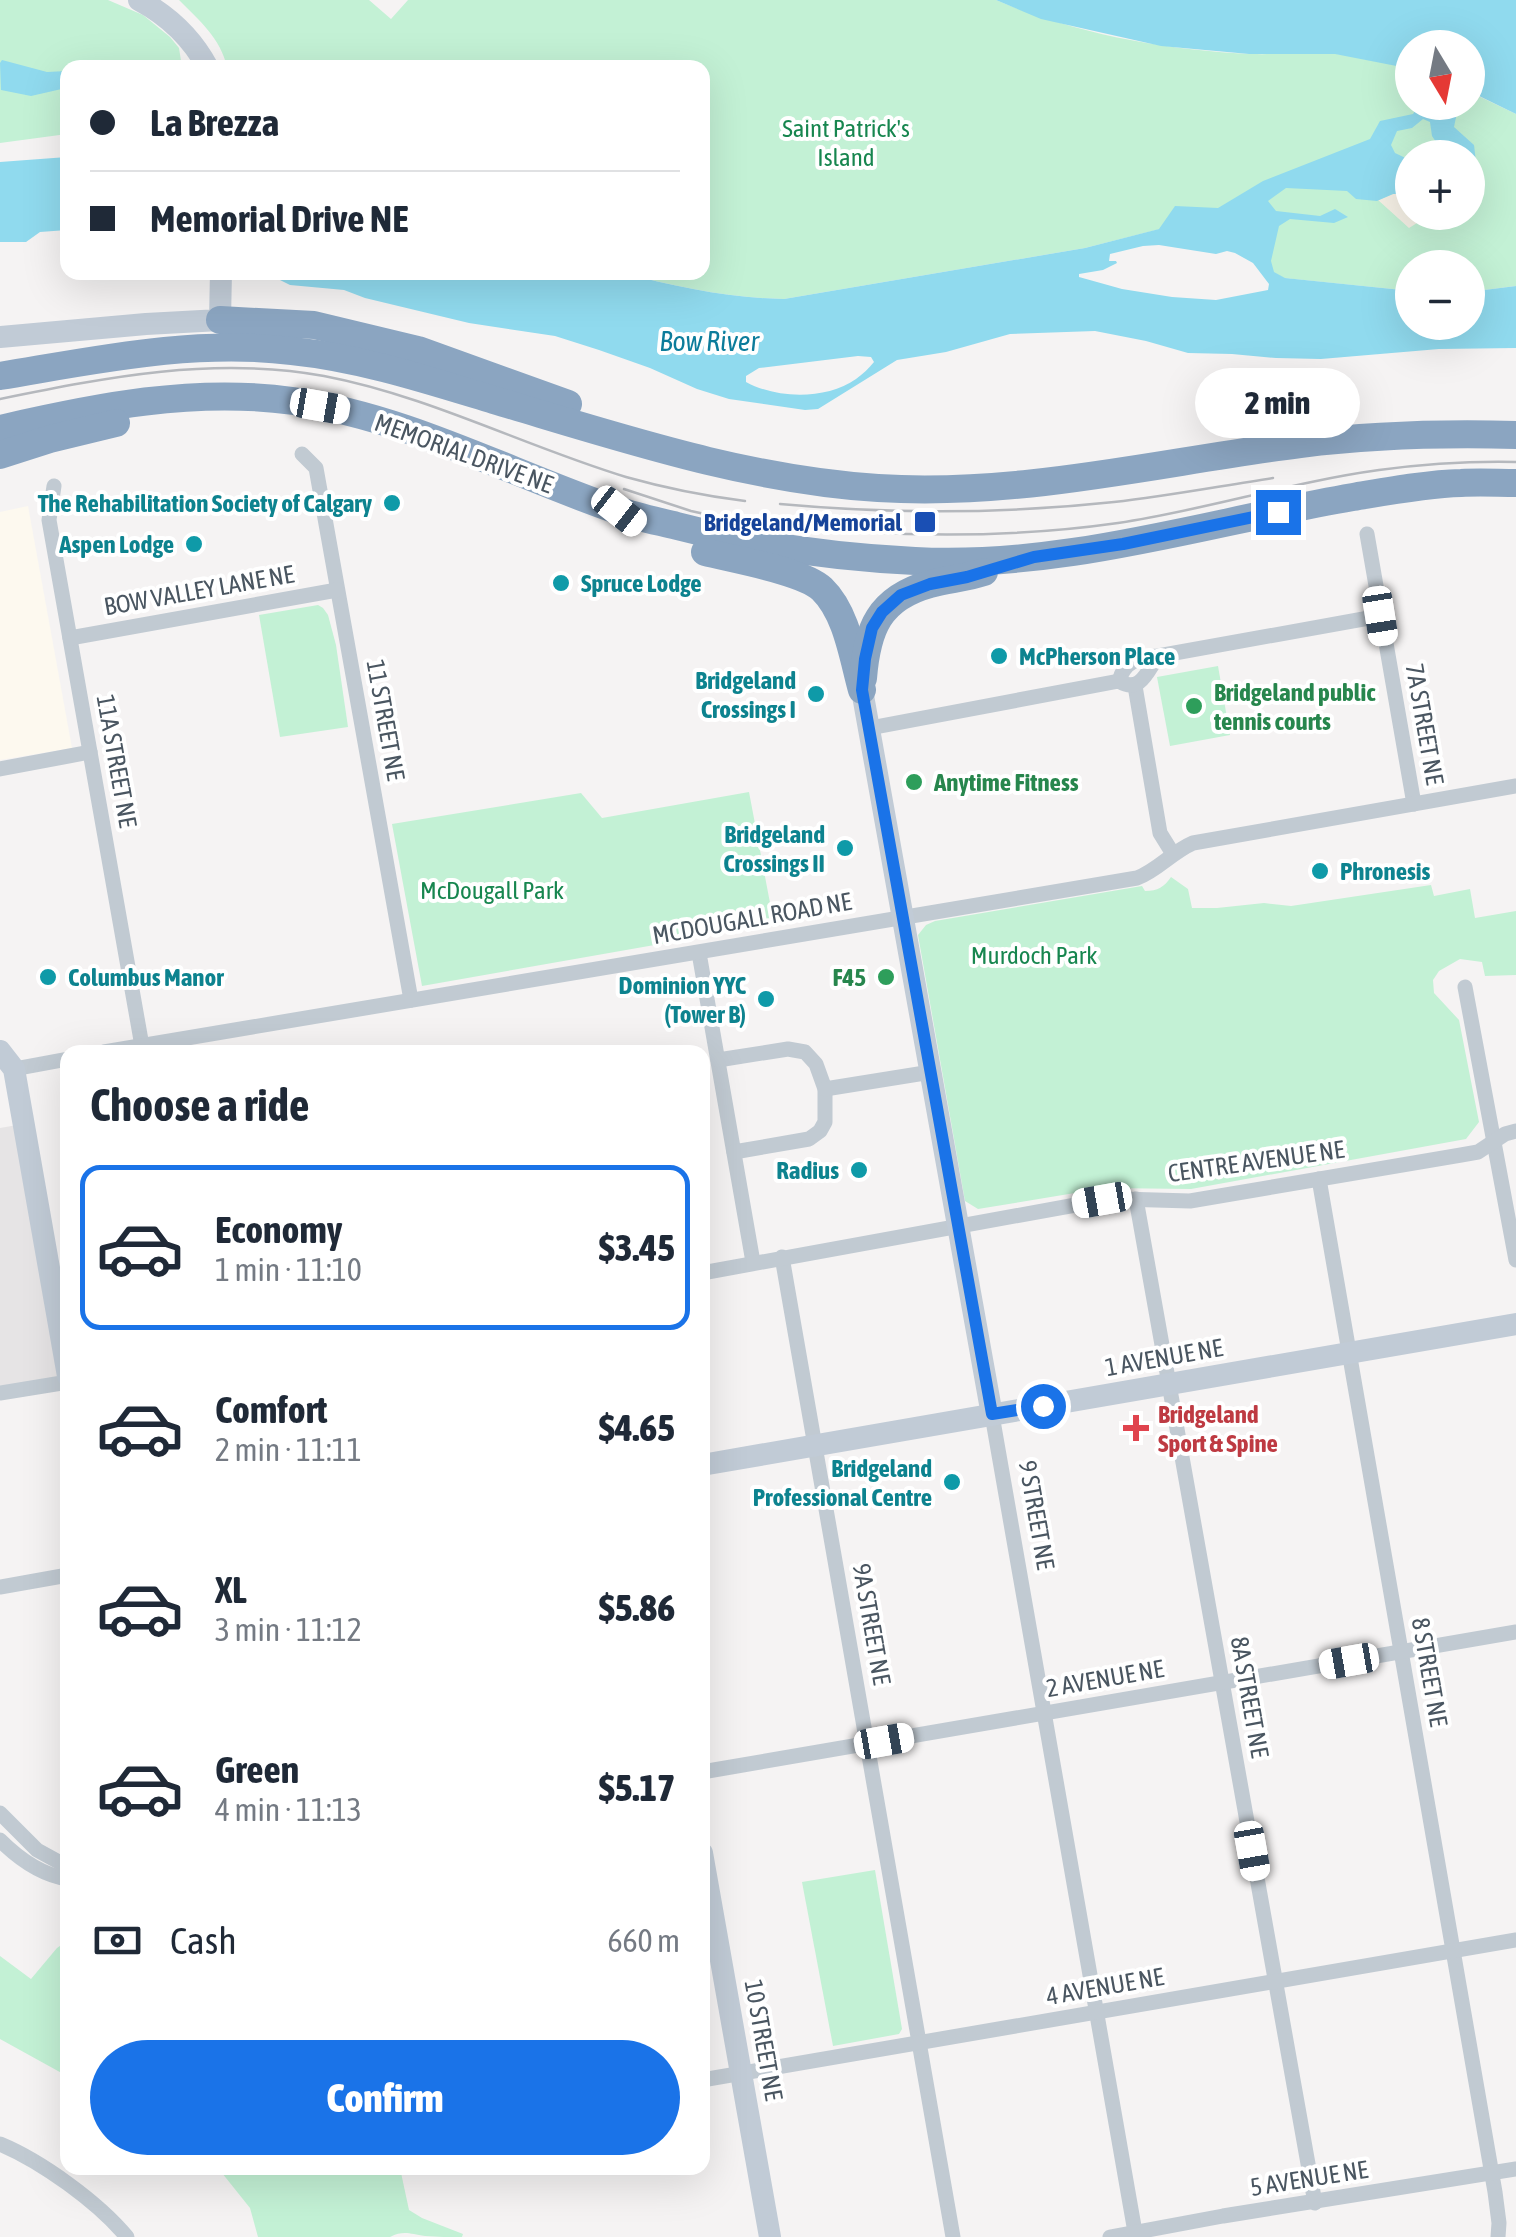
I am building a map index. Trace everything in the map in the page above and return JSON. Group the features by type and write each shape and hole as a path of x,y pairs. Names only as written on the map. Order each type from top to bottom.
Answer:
{"highway":[{"path":"220,310 314,325 418,350 597,414 634,441"},
{"path":"0,376 138,352 225,346 293,351 364,363 740,469 812,483 879,488 1017,486 1318,442 1406,434 1516,435"},
{"name":"MEMORIAL DRIVE NE","path":"0,429 170,398 228,396 280,400 344,410 418,432 619,511 730,540 854,557 938,562 1034,557 1123,544 1381,493 1460,482 1516,482"},
{"path":"0,455 105,426 184,413 254,409 280,400"},
{"path":"619,511 647,533 815,584 836,607 862,690"},
{"path":"862,690 872,628 882,612 901,595 1034,557"}],"street":[{"path":"139,0 180,29 202,60"},
{"path":"0,337 146,324 220,310 221,280"},
{"name":"11 STREET NE","path":"302,454 316,468 412,1000"},
{"name":"11A STREET NE","path":"54,486 48,520 142,1045"},
{"name":"7A STREET NE","path":"1367,534 1414,804"},
{"name":"BOW VALLEY LANE NE","path":"70,638 338,590"},
{"path":"1119,681 1121,673 1140,657 1380,616"},
{"path":"870,728 1119,681 1135,686 1142,682 1158,656"},
{"path":"1135,686 1160,833 1173,854"},
{"name":"9 STREET NE","path":"862,690 1136,2232"},
{"path":"0,769 90,752"},
{"name":"MCDOUGALL ROAD NE","path":"148,1045 1137,878 1151,873 1193,843 1516,786"},
{"path":"699,953 753,1262"},
{"path":"1465,987 1516,1260"},
{"path":"718,1060 788,1049 805,1052 816,1064 825,1089 825,1122 820,1132 808,1139 734,1152"},
{"path":"60,1059 7,1060 60,1337"},
{"path":"825,1089 931,1072"},
{"name":"CENTRE AVENUE NE","path":"710,1270 1102,1200 1190,1201 1478,1152 1516,1131"},
{"name":"8 STREET NE","path":"1319,1179 1455,1951 1500,2223 1498,2237"},
{"name":"8A STREET NE","path":"1136,1199 1315,2203"},
{"name":"9A STREET NE","path":"782,1257 953,2237"},
{"name":"1 AVENUE NE","path":"710,1464 1516,1324"},
{"path":"0,1393 60,1381"},
{"path":"0,1586 60,1576"},
{"name":"2 AVENUE NE","path":"710,1771 1516,1632"},
{"path":"0,1813 22,1837 60,1863"},
{"path":"0,1840 32,1865 60,1876"},
{"name":"10 STREET NE","path":"710,1897 770,2237"},
{"name":"4 AVENUE NE","path":"710,2079 1516,1940"},
{"path":"0,2144 61,2179 126,2237"},
{"name":"5 AVENUE NE","path":"1110,2237 1516,2169"}],"shaded area":[{"path":"28,506 72,748 0,760 0,512"},
{"path":"23,1124 60,1336 60,1378 0,1393 0,1128"}],"green space":[{"path":"0,0 108,0 143,15 179,48 181,60 60,60 60,135 0,143"},
{"name":"Saint Patrick's Island","path":"179,0 369,0 391,19 408,0 996,0 1089,31 1154,44 1252,54 1326,53 1375,60 1395,65 1395,120 1485,120 1485,99 1516,114 1516,286 1485,290 1485,250 1395,250 1395,289 1284,278 1212,239 1160,229 1085,248 784,299 683,287 654,280 710,280 710,60 225,60 214,39"},
{"path":"318,605 328,615 336,645 348,727 280,737 259,615"},
{"name":"Bridgeland public tennis courts","path":"1218,666 1230,735 1170,746 1157,677"},
{"name":"McDougall Park","path":"749,792 774,924 422,986 392,824 581,793 602,818"},
{"name":"Murdoch Park","path":"1171,877 1188,889 1192,908 1264,903 1291,906 1431,885 1434,896 1470,889 1475,918 1516,911 1516,975 1485,976 1482,962 1460,959 1439,971 1433,980 1434,993 1459,1020 1479,1122 1466,1139 1191,1189 1105,1188 978,1209 965,1201 918,935 935,921 1142,886 1145,891 1154,890"},
{"path":"875,1870 902,2029 899,2034 833,2046 802,1882"},
{"path":"60,1946 60,2072 0,2039 0,1956 31,1979"},
{"path":"224,2175 402,2175 409,2210 463,2234 258,2237 250,2208"}],"sand":[{"path":"1395,194 1395,215 1378,200"}],"water":[{"path":"996,0 1516,0 1516,114 1485,99 1485,30 1395,30 1395,66 1335,54 1249,54 1161,46 1041,19"},
{"path":"2,60 47,72 60,71 60,89 31,96 1,90"},
{"name":"Bow River","path":"1422,120 1412,128 1397,131 1391,145 1395,153 1395,194 1377,201 1356,199 1347,191 1286,188 1268,201 1276,211 1320,216 1335,209 1348,217 1334,223 1290,219 1279,226 1271,261 1274,272 1285,278 1395,289 1395,340 1485,340 1485,290 1516,286 1516,348 1276,358 1188,353 1095,331 1010,334 946,352 897,360 818,409 805,410 729,399 555,336 469,323 344,290 290,285 280,280 651,280 703,291 784,299 1085,248 1159,229 1175,206 1218,208 1263,181 1370,139 1380,121","holes":["1143,246 1216,254 1227,251 1253,263 1269,284 1268,290 1216,300 1172,297 1079,277 1117,263 1109,261 1110,254","858,356 871,357 874,362 844,386 816,394 772,392 746,382 746,376 759,368"]},
{"name":"Bow River","path":"1425,120 1455,120 1454,127 1468,140 1435,140 1430,122"},
{"path":"60,158 60,231 40,232 26,242 0,242 0,162"}],"tram line":[{"path":"0,399 161,372 283,370 401,396 626,477 745,501"},
{"path":"776,525 861,532 1033,532 1118,523 1379,470 1447,463 1516,462"},
{"path":"780,504 905,511 1031,509 1134,500 1273,478"},
{"path":"624,489 741,522"}],"place":[{"name":"The Rehabilitation Society of Calgary","path":"392,503"},
{"name":"Bridgeland/Memorial","path":"925,522"},
{"name":"Aspen Lodge","path":"194,544"},
{"name":"Spruce Lodge","path":"561,583"},
{"name":"McPherson Place","path":"999,656"},
{"name":"Bridgeland Crossings I","path":"816,694"},
{"name":"Bridgeland public tennis courts","path":"1194,706"},
{"name":"Anytime Fitness","path":"914,782"},
{"name":"Bridgeland Crossings II","path":"845,848"},
{"name":"Phronesis","path":"1320,871"},
{"name":"Columbus Manor","path":"48,977"},
{"name":"F45","path":"886,977"},
{"name":"Dominion YYC (Tower B)","path":"766,999"},
{"name":"Radius","path":"859,1170"},
{"name":"Bridgeland Sport & Spine","path":"1136,1428"},
{"name":"Bridgeland Professional Centre","path":"952,1482"}],"route":[{"path":"1043,1406 992,1414 862,690 872,628 882,612 901,595 930,584 1034,557 1123,544 1278,512"}]}
